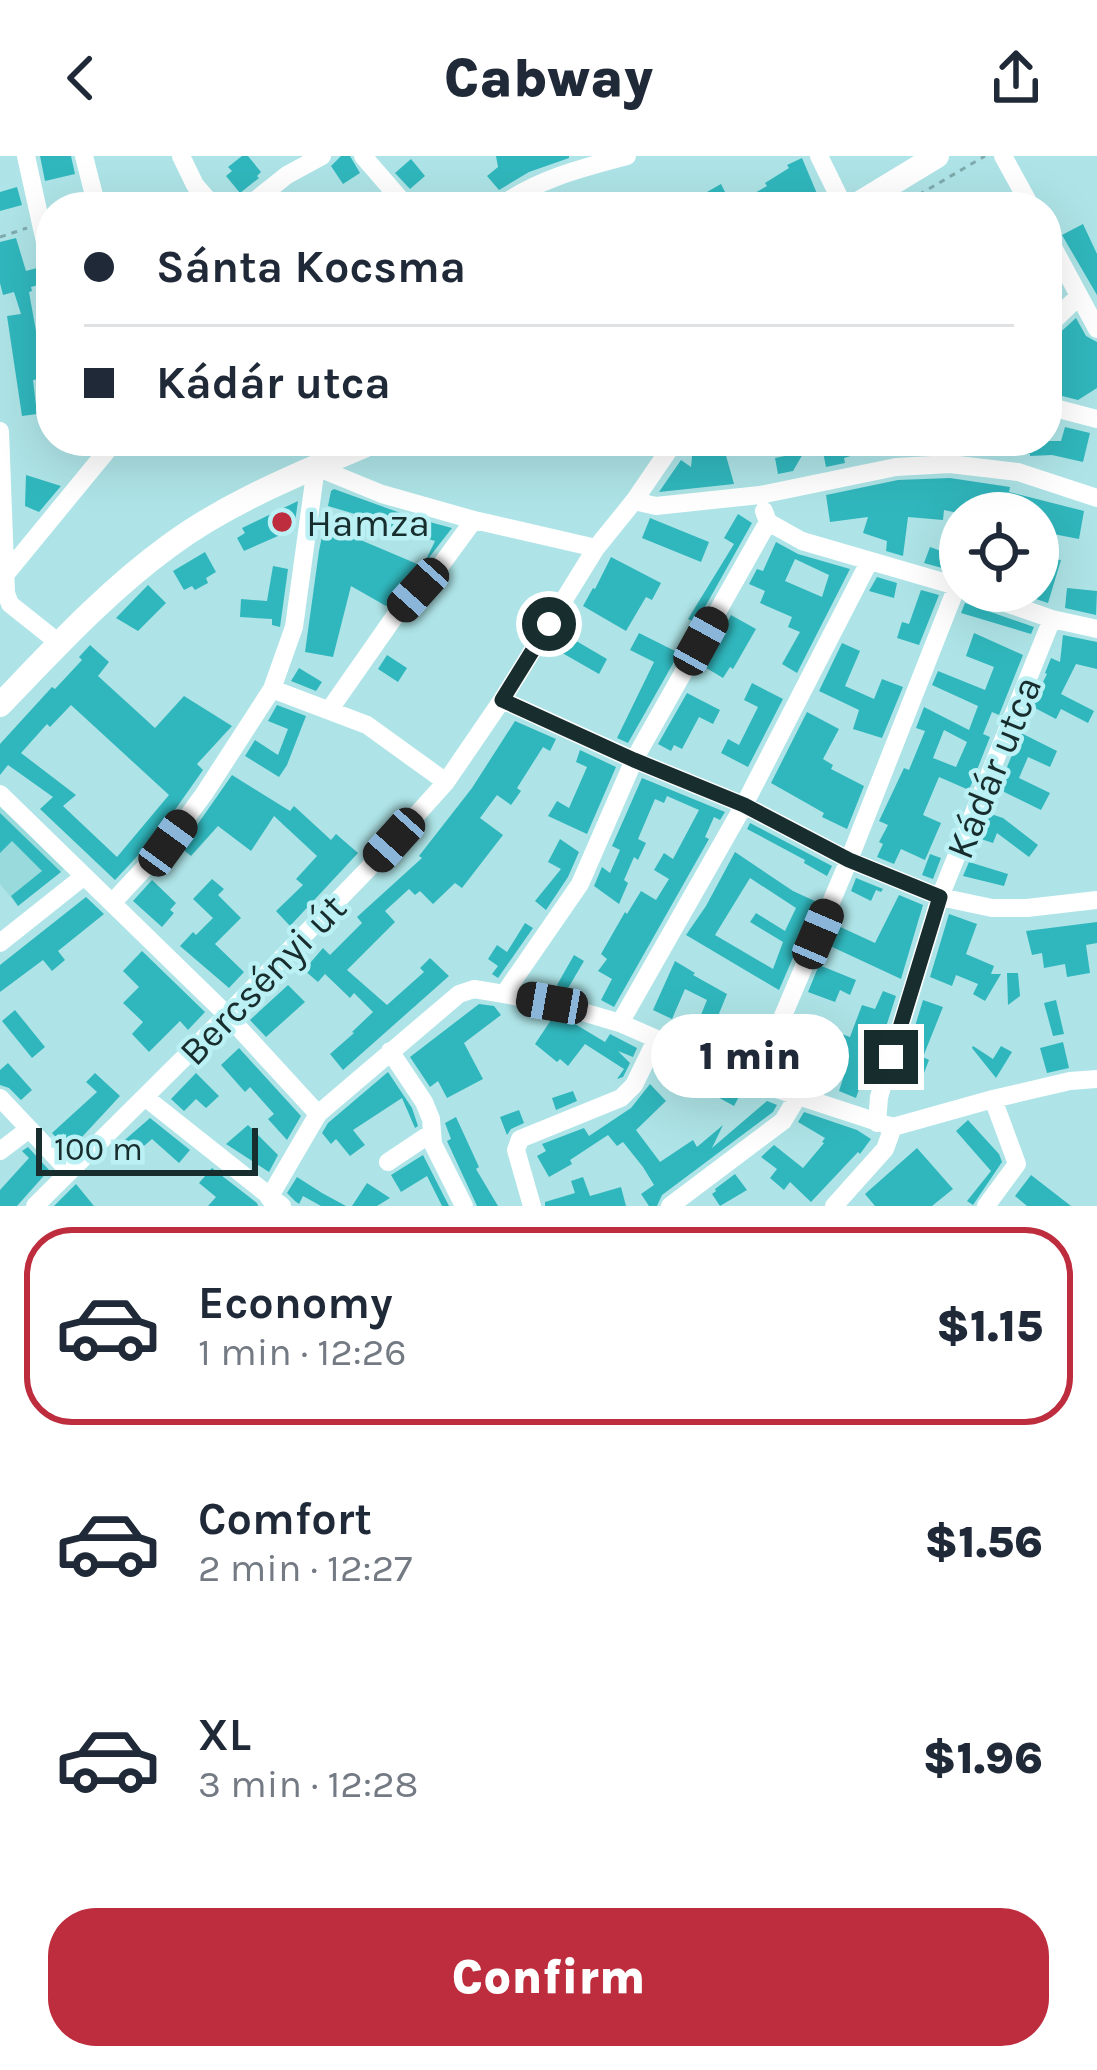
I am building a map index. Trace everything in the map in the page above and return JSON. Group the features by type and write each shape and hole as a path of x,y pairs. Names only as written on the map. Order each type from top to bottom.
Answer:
{"street":[{"path":"26,156 36,201"},
{"path":"84,156 93,192"},
{"path":"181,156 201,192"},
{"path":"266,192 322,156"},
{"path":"363,156 393,192"},
{"path":"520,192 573,170 627,156"},
{"path":"819,156 840,192"},
{"path":"875,192 937,156"},
{"path":"1003,156 1023,192"},
{"path":"1062,265 1097,329"},
{"path":"1062,312 1079,296"},
{"path":"1062,410 1097,419"},
{"path":"0,431 6,593 10,604 59,644"},
{"path":"5,575 103,456"},
{"path":"0,705 112,592 170,545 228,508 341,456"},
{"name":"Bercsényi út","path":"35,1206 227,1015 446,782 596,548 665,456"},
{"path":"634,501 656,506 760,495 896,467 950,464 1018,472 1097,498"},
{"path":"316,467 382,494 596,548"},
{"path":"112,903 168,843 272,688 293,627 316,467"},
{"path":"760,495 768,522 802,541 939,581"},
{"path":"4,517 44,527"},
{"path":"330,709 395,616 474,520"},
{"path":"504,994 580,884 634,760 768,522"},
{"path":"620,1022 744,805 869,562"},
{"path":"755,1082 953,612"},
{"path":"1032,612 1097,629"},
{"name":"Kádár utca","path":"885,1125 879,1096 940,897 1052,619"},
{"path":"272,688 367,725 446,782"},
{"path":"502,700 940,897 992,908 1097,900"},
{"path":"0,794 227,1015 318,1114"},
{"path":"0,943 83,877"},
{"path":"146,1098 276,1202 318,1114 459,994 474,989 620,1022 755,1082 885,1125 1070,1081 1097,1079"},
{"path":"532,1206 516,1150 520,1139 621,1098 634,1085 656,1040"},
{"path":"390,1051 424,1102 433,1144 464,1206"},
{"path":"670,1206 783,1121 798,1096"},
{"path":"0,1098 69,1171"},
{"path":"986,1206 1017,1165 993,1099"},
{"path":"834,1206 885,1149 885,1125"},
{"path":"0,1151 29,1129"},
{"path":"388,1162 430,1134"}],"path":[{"path":"924,192 985,156"},
{"path":"0,237 36,226"}],"shaded area":[{"path":"0,805 64,869 18,906 0,884"}],"building":[{"path":"40,156 71,156 75,174 45,181"},
{"path":"248,156 261,172 239,192 226,176 232,171 228,167"},
{"path":"341,156 350,156 360,173 343,184 331,166"},
{"path":"496,156 569,158 529,172 499,190 487,176 498,167"},
{"path":"802,158 816,192 756,192 789,168"},
{"path":"411,159 425,176 410,189 395,173"},
{"path":"17,187 22,205 0,211 0,192"},
{"path":"1083,224 1097,254 1097,295 1062,235"},
{"path":"16,238 26,271 36,268 36,286 29,292 36,331 36,414 22,416 7,316 21,314 14,292 3,295 0,242"},
{"path":"1076,318 1086,336 1097,342 1097,388 1078,400 1062,396 1062,331"},
{"path":"1065,427 1090,433 1083,462 1056,456 1062,456"},
{"path":"692,456 726,456 734,484 659,492 681,460 691,467"},
{"path":"802,456 793,471 778,474 775,458"},
{"path":"824,456 851,456 844,458 845,463 826,467"},
{"path":"26,475 61,486 39,512 25,506"},
{"path":"950,478 1010,487 1009,492 939,492 939,520 908,517 903,556 886,551 887,541 863,533 868,517 830,522 826,495 898,480"},
{"path":"334,489 406,515 401,532 328,506"},
{"path":"298,501 294,529 244,551 237,538 245,533 242,528"},
{"path":"1059,505 1084,511 1079,539 1059,535"},
{"path":"738,514 752,523 696,623 688,619 734,544 724,538"},
{"path":"650,518 709,542 701,562 642,538"},
{"path":"325,521 422,566 386,606 351,586 333,657 305,652"},
{"path":"426,521 452,528 424,564 435,541 422,537"},
{"path":"776,542 798,554 850,569 797,673 782,664 800,632 788,627 792,617 760,603 765,591 749,584 757,569 763,571","holes":["795,559 829,575 822,597 785,581"]},
{"path":"930,547 939,550 939,567 924,563"},
{"path":"205,552 216,572 206,578 208,583 184,590 173,571"},
{"path":"611,557 661,583 652,600 646,597 626,631 583,606"},
{"path":"273,566 288,569 280,627 272,625 272,619 240,617 241,599 267,601"},
{"path":"877,577 897,583 894,598 869,591"},
{"path":"148,585 166,603 138,631 116,618"},
{"path":"1067,588 1097,591 1096,615 1065,608"},
{"path":"921,590 939,595 919,645 897,638 902,622 909,624"},
{"path":"991,612 1034,627 1031,634 961,613"},
{"path":"731,615 756,629 723,678 703,666"},
{"path":"639,633 679,653 628,743 617,738 654,662 630,650"},
{"path":"974,633 1023,655 999,715 992,712 983,734 990,737 969,790 939,777 923,815 941,823 925,860 901,849 894,864 877,857 888,825 879,821 925,731 916,728 924,707 969,730 978,706 932,685 938,671 985,690 994,667 966,656","holes":["944,730 967,742 956,767 933,758"]},
{"path":"566,635 607,659 599,674 557,650"},
{"path":"1063,635 1097,642 1097,669 1076,664 1061,694 1094,711 1088,723 1061,709 1056,719 1031,706 1051,658 1060,662"},
{"path":"842,643 860,651 845,686 874,699 882,679 903,687 882,738 853,729 859,710 819,691"},
{"path":"90,645 109,662 98,676 155,728 184,696 232,726 197,764 203,770 158,834 115,880 40,809 53,797 8,765 0,775 0,744 82,660 79,657","holes":["71,705 169,795 117,857 63,806 76,795 21,753"]},
{"path":"387,655 407,668 398,682 378,669"},
{"path":"299,668 322,682 316,691 291,681"},
{"path":"752,683 783,699 748,767 721,753 728,739 739,745 758,707 744,700"},
{"path":"687,693 720,710 713,724 699,717 682,749 674,745 671,751 658,744"},
{"path":"277,705 306,716 279,777 245,756 255,740 278,755 288,729 268,721"},
{"path":"807,712 839,729 823,759 833,765 831,769 864,786 847,829 771,783"},
{"path":"515,721 556,739 550,751 543,747 511,805 497,795 480,818 503,835 462,888 455,883 433,904 420,891 415,895 409,889 385,911 395,922 347,970 387,1005 424,972 420,968 430,958 449,976 343,1070 330,1054 373,1012 325,974 318,982 304,970 323,948 330,955 362,923 357,917 422,858 419,856 472,788"},
{"path":"1021,733 1057,751 1050,767 1028,757 1019,778 1050,793 1041,810 998,789"},
{"path":"580,750 616,767 587,834 548,816 557,801 569,808 587,767 576,762"},
{"path":"232,775 290,811 294,806 331,840 336,834 358,853 290,926 276,911 303,885 296,879 317,856 274,816 251,851 218,826 191,856 181,848"},
{"path":"642,778 725,812 720,820 714,817 705,837 709,839 614,1007 601,1000 612,979 598,971 607,959 601,954 641,891 656,900 669,879 654,870 664,853 673,859 699,810 667,796 664,803 655,799 638,839 646,843 638,860 634,857 619,904 594,886 602,867 610,873 620,850 612,846"},
{"path":"0,813 61,872 18,906 11,896 42,871 12,841 0,853"},
{"path":"988,813 1003,818 1038,845 1029,857 997,833 993,843 978,838"},
{"path":"750,823 832,866 827,876 747,829"},
{"path":"560,839 579,852 546,910 535,901 561,869 548,862"},
{"path":"735,852 817,902 779,990 686,935","holes":["750,878 796,908 785,931 756,913 750,922 783,942 773,969 715,935"]},
{"path":"930,854 941,858 933,879 922,875"},
{"path":"969,862 1008,874 1004,886 963,876"},
{"path":"856,878 883,889 876,890 871,901 851,891"},
{"path":"212,879 224,889 218,895 241,918 215,944 244,972 229,988 180,946 213,918 193,899"},
{"path":"152,880 176,903 162,927 133,901"},
{"path":"899,895 923,905 901,979 828,945 836,925 875,943"},
{"path":"86,897 104,914 58,951 65,960 52,971 43,960 0,992 0,965"},
{"path":"949,914 977,924 966,954 994,966 991,974 1001,974 985,1001 973,994 978,984 956,975 952,986 930,977"},
{"path":"1097,922 1097,943 1086,945 1090,973 1067,977 1065,964 1044,968 1042,953 1032,955 1026,931"},
{"path":"525,923 533,928 498,978 492,974 498,966 488,959 497,945 507,952"},
{"path":"142,951 205,1012 188,1030 180,1021 149,1052 132,1034 143,1022 123,1003 139,987 123,971"},
{"path":"574,955 584,961 567,990 557,985"},
{"path":"675,961 727,994 707,1043 692,1037 707,1000 685,989 672,1019 653,1010"},
{"path":"819,965 856,980 850,995 840,990 835,1002 808,992"},
{"path":"1007,973 1018,973 1020,996 1008,1005"},
{"path":"288,985 305,1002 266,1037 250,1020"},
{"path":"883,991 896,996 856,1098 839,1091 847,1066 816,1055 821,1041 798,1031 802,1020 850,1037 862,1005 875,1009"},
{"path":"923,1000 943,1007 923,1057 929,1060 924,1073 903,1066"},
{"path":"1056,1000 1064,1034 1053,1036 1044,1003"},
{"path":"479,1004 494,1006 501,1015 464,1043 483,1079 447,1098 438,1081 430,1087 410,1057"},
{"path":"15,1010 45,1047 32,1058 2,1021"},
{"path":"553,1017 605,1042 610,1034 637,1048 633,1057 618,1051 630,1063 623,1077 617,1079 624,1069 585,1044 568,1066 535,1044"},
{"path":"752,1026 762,1030 749,1062 733,1056 740,1037 746,1039"},
{"path":"1063,1042 1069,1068 1047,1073 1040,1048"},
{"path":"973,1046 993,1059 1001,1046 1012,1052 996,1078"},
{"path":"239,1048 301,1116 287,1140 268,1119 274,1114 221,1065"},
{"path":"782,1052 805,1062 800,1075 777,1065"},
{"path":"663,1057 742,1091 734,1106 703,1089 700,1094 689,1088 692,1083 658,1068"},
{"path":"8,1063 32,1090 21,1100 0,1085 0,1070"},
{"path":"388,1072 418,1126 415,1128 402,1098 353,1130 365,1145 350,1156 336,1139 331,1144 322,1133"},
{"path":"95,1073 120,1096 69,1151 52,1133 97,1092 86,1082"},
{"path":"196,1073 219,1096 206,1108 196,1099 184,1111 171,1099"},
{"path":"650,1084 666,1101 636,1130 660,1162 693,1140 697,1147 723,1125 712,1148 767,1101 777,1105 662,1195 657,1206 649,1206 641,1194 654,1185 643,1167 623,1142 617,1146 608,1135 549,1177 537,1156 546,1151 542,1144 584,1128 589,1136 631,1108"},
{"path":"573,1091 577,1101 556,1110 552,1098"},
{"path":"519,1110 524,1123 507,1135 500,1117"},
{"path":"804,1112 871,1139 811,1202 790,1182 784,1190 770,1178 777,1169 761,1157 774,1145 803,1168 825,1138 798,1122"},
{"path":"456,1117 476,1169 498,1206 477,1206 447,1141 451,1139 445,1123"},
{"path":"150,1118 190,1150 179,1163 152,1139 130,1158 119,1145"},
{"path":"968,1120 1002,1162 973,1205 967,1201 991,1171 956,1131"},
{"path":"248,1125 278,1155 269,1172 226,1144"},
{"path":"28,1147 49,1170 17,1206 0,1206 0,1190 29,1158 22,1151"},
{"path":"917,1148 953,1189 932,1206 875,1206 865,1194"},
{"path":"423,1155 449,1206 442,1206 427,1176 401,1192 391,1175"},
{"path":"212,1168 258,1206 208,1206 216,1197 199,1183"},
{"path":"735,1174 747,1190 720,1206 712,1194"},
{"path":"1031,1175 1071,1206 1027,1206 1015,1196"},
{"path":"297,1177 346,1206 321,1206 303,1196 299,1204 287,1193"},
{"path":"583,1177 590,1196 621,1187 626,1206 545,1206 545,1202 575,1193 571,1181"},
{"path":"367,1183 390,1198 377,1206 352,1206"},
{"path":"76,1184 94,1206 54,1206"}],"place":[{"name":"Hamza","path":"282,522"}],"route":[{"path":"549,624 502,700 940,897 891,1057"}]}
